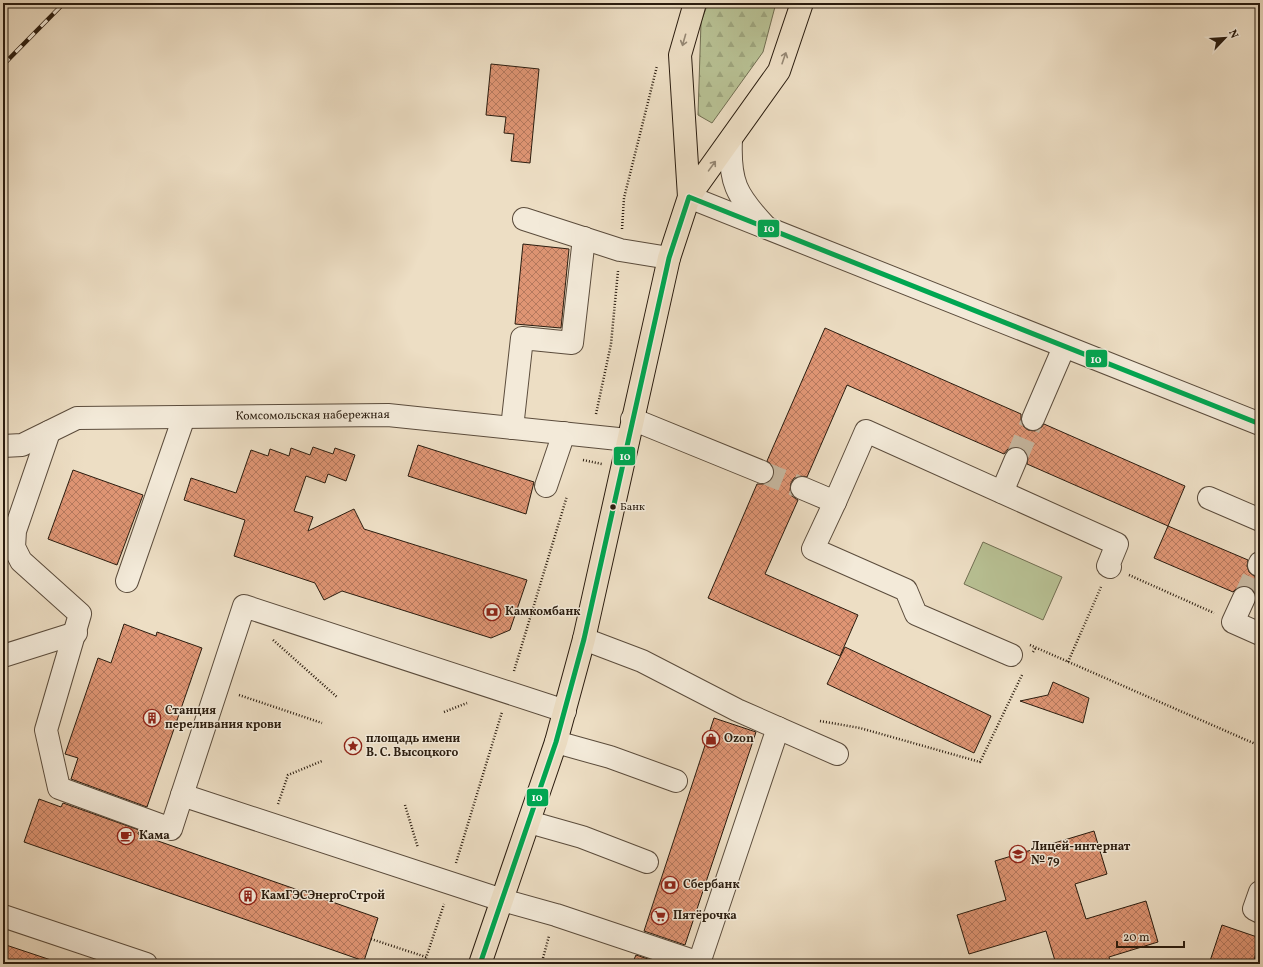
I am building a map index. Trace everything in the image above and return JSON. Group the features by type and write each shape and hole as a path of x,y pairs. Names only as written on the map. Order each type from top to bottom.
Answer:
{"main road":[{"path":"689,197 680,55 695,3"},
{"path":"480,964 556,742 565,711 584,639 669,258 689,197 779,71 802,3"}],"street":[{"path":"731,139 730,164 735,187 748,208 767,228"},
{"path":"689,197 1260,424"},
{"path":"524,219 620,250 669,258"},
{"path":"512,428 522,338 572,343 584,238"},
{"path":"1033,420 1064,347"},
{"name":"Комсомольская набережная","path":"3,446 22,445 77,418 388,415 564,433 630,430 762,472"},
{"path":"127,581 184,417"},
{"path":"1024,656 916,614 906,590 812,549 835,502 866,431 1117,544 1108,566 1106,576"},
{"path":"49,432 15,531 14,547 21,560 80,614 76,633 46,730 59,788 171,829 244,606 565,711"},
{"path":"546,486 564,433"},
{"path":"1002,492 1016,459"},
{"path":"802,488 835,502"},
{"path":"1209,498 1260,520"},
{"path":"1244,598 1233,622 1260,634"},
{"path":"3,656 76,633"},
{"path":"584,639 642,662 737,710 837,754"},
{"path":"182,795 427,876 502,900 556,915 699,963 778,728"},
{"path":"556,742 610,757 676,781"},
{"path":"529,822 582,838 647,862"},
{"path":"1260,892 1254,910 1260,912"},
{"path":"3,916 146,964"}],"path":[{"path":"1068,662 1106,576 1233,622"},
{"path":"270,636 337,697"},
{"path":"1024,656 1036,647"},
{"path":"819,720 860,728 980,762 1024,656 1036,647"},
{"path":"1036,647 1260,746"},
{"path":"217,687 322,723"},
{"path":"270,824 288,775 322,761"},
{"path":"404,805 427,876"},
{"path":"543,958 552,928"},
{"path":"371,939 426,957"}],"green space":[{"path":"708,3 776,3 763,52 712,123 698,115 701,22"},
{"path":"983,542 1062,577 1043,620 964,584"}],"building":[{"path":"491,64 539,69 530,163 511,161 514,134 504,133 506,117 486,115"},
{"path":"523,244 569,249 561,328 515,324"},
{"path":"825,328 1021,414 1023,426 1028,430 1035,431 1040,429 1044,424 1185,486 1168,526 1027,464 1028,457 1026,451 1021,448 1014,447 1008,449 1004,454 847,385 807,477 800,476 794,478 791,483 790,490 792,496 798,500 765,574 858,615 840,656 708,598 757,484 770,482 773,477 774,470 772,465 767,461"},
{"path":"418,445 534,482 526,514 408,476"},
{"path":"313,447 333,454 335,448 355,455 346,481 328,474 325,483 306,476 294,511 313,517 308,531 354,509 364,529 527,580 510,630 491,638 342,591 324,600 315,583 234,556 245,520 184,500 191,478 236,493 251,450 268,456 270,449 289,456 291,448 310,455"},
{"path":"73,470 143,495 117,565 48,539"},
{"path":"1168,526 1248,560 1247,566 1249,572 1254,576 1260,577 1260,604 1256,602 1254,591 1249,587 1242,586 1233,592 1154,558"},
{"path":"124,624 156,636 157,632 202,648 147,807 71,779 78,758 65,754 98,658 111,663"},
{"path":"845,647 991,716 974,753 827,684"},
{"path":"1053,682 1089,698 1083,723 1020,701 1048,695"},
{"path":"714,718 756,732 685,945 644,931"},
{"name":"КамГЭСЭнергоСтрой","path":"39,799 61,807 63,803 139,830 138,834 378,918 364,961 24,842"},
{"path":"1094,831 1107,874 1075,884 1086,919 1146,901 1158,942 1109,957 1111,964 1056,964 1046,931 969,954 957,915 1006,900 995,861"},
{"path":"1222,925 1260,938 1253,964 1209,964"},
{"path":"3,944 54,961 53,964 3,964"},
{"path":"636,955 663,964 632,964"}],"tunnel":[{"path":"1016,459 1033,419"},
{"path":"762,472 802,488"},
{"path":"1244,598 1259,565"}],"railway":[{"path":"3,65 64,3"}],"transit line":[{"name":"10","path":"480,964 556,742 584,639 669,258 689,197 1260,424"}],"place":[{"name":"Банк","path":"613,507"},
{"name":"Камкомбанк","path":"492,612"},
{"name":"Станция переливания крови","path":"152,718"},
{"name":"Ozon","path":"711,739"},
{"name":"площадь имени В. С. Высоцкого","path":"353,746"},
{"name":"Кама","path":"126,836"},
{"name":"Лицей-интернат № 79","path":"1018,854"},
{"name":"Сбербанк","path":"670,885"},
{"name":"КамГЭСЭнергоСтрой","path":"248,896"},
{"name":"Пятёрочка","path":"660,916"}]}
